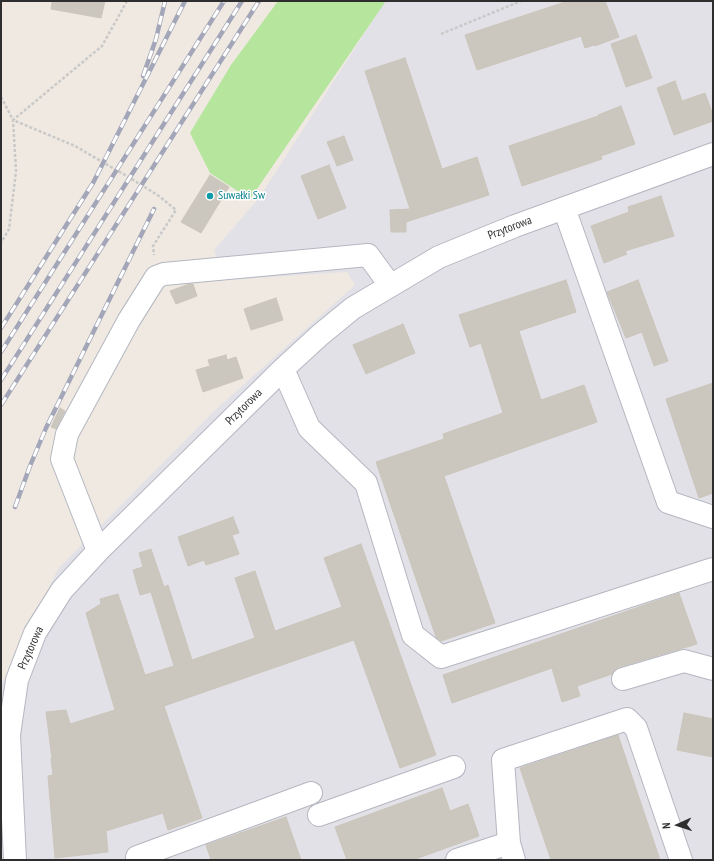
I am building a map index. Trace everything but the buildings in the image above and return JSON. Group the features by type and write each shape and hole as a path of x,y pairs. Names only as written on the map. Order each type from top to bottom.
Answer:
{"street":[{"name":"Przytorowa","path":"15,860 9,735 17,680 35,633 62,590 98,551 283,369 320,335 353,308 439,257 515,226 713,154"},
{"path":"564,208 668,502 713,517"},
{"path":"98,551 62,459 67,434 129,320 156,277 164,274 368,255 390,285"},
{"path":"283,369 309,428 366,483 413,635 441,657 713,569"},
{"path":"624,679 684,661 713,669"},
{"path":"457,860 512,851 503,760 627,719 636,728 681,860"},
{"path":"319,815 454,767"},
{"path":"137,856 311,793"}],"path":[{"path":"13,120 102,46 127,1"},
{"path":"441,34 521,1"},
{"path":"1,97 13,120 16,171 9,229 1,242"},
{"path":"13,120 75,146 160,196 176,210 153,246 156,277"}],"shaded area":[{"path":"385,1 713,1 713,860 1,860 1,686 58,569 214,411 355,285 347,272 224,280 214,250 259,198"}],"green space":[{"path":"278,1 386,1 250,199 210,173 190,133 231,65"}],"railway":[{"path":"143,76 156,39 165,1"},
{"path":"1,328 93,183 185,1"},
{"path":"1,352 224,1"},
{"path":"1,380 242,1"},
{"path":"1,405 259,1"},
{"path":"15,507 46,428 154,209"}],"place":[{"name":"Suwałki Sw","path":"210,196"}]}
